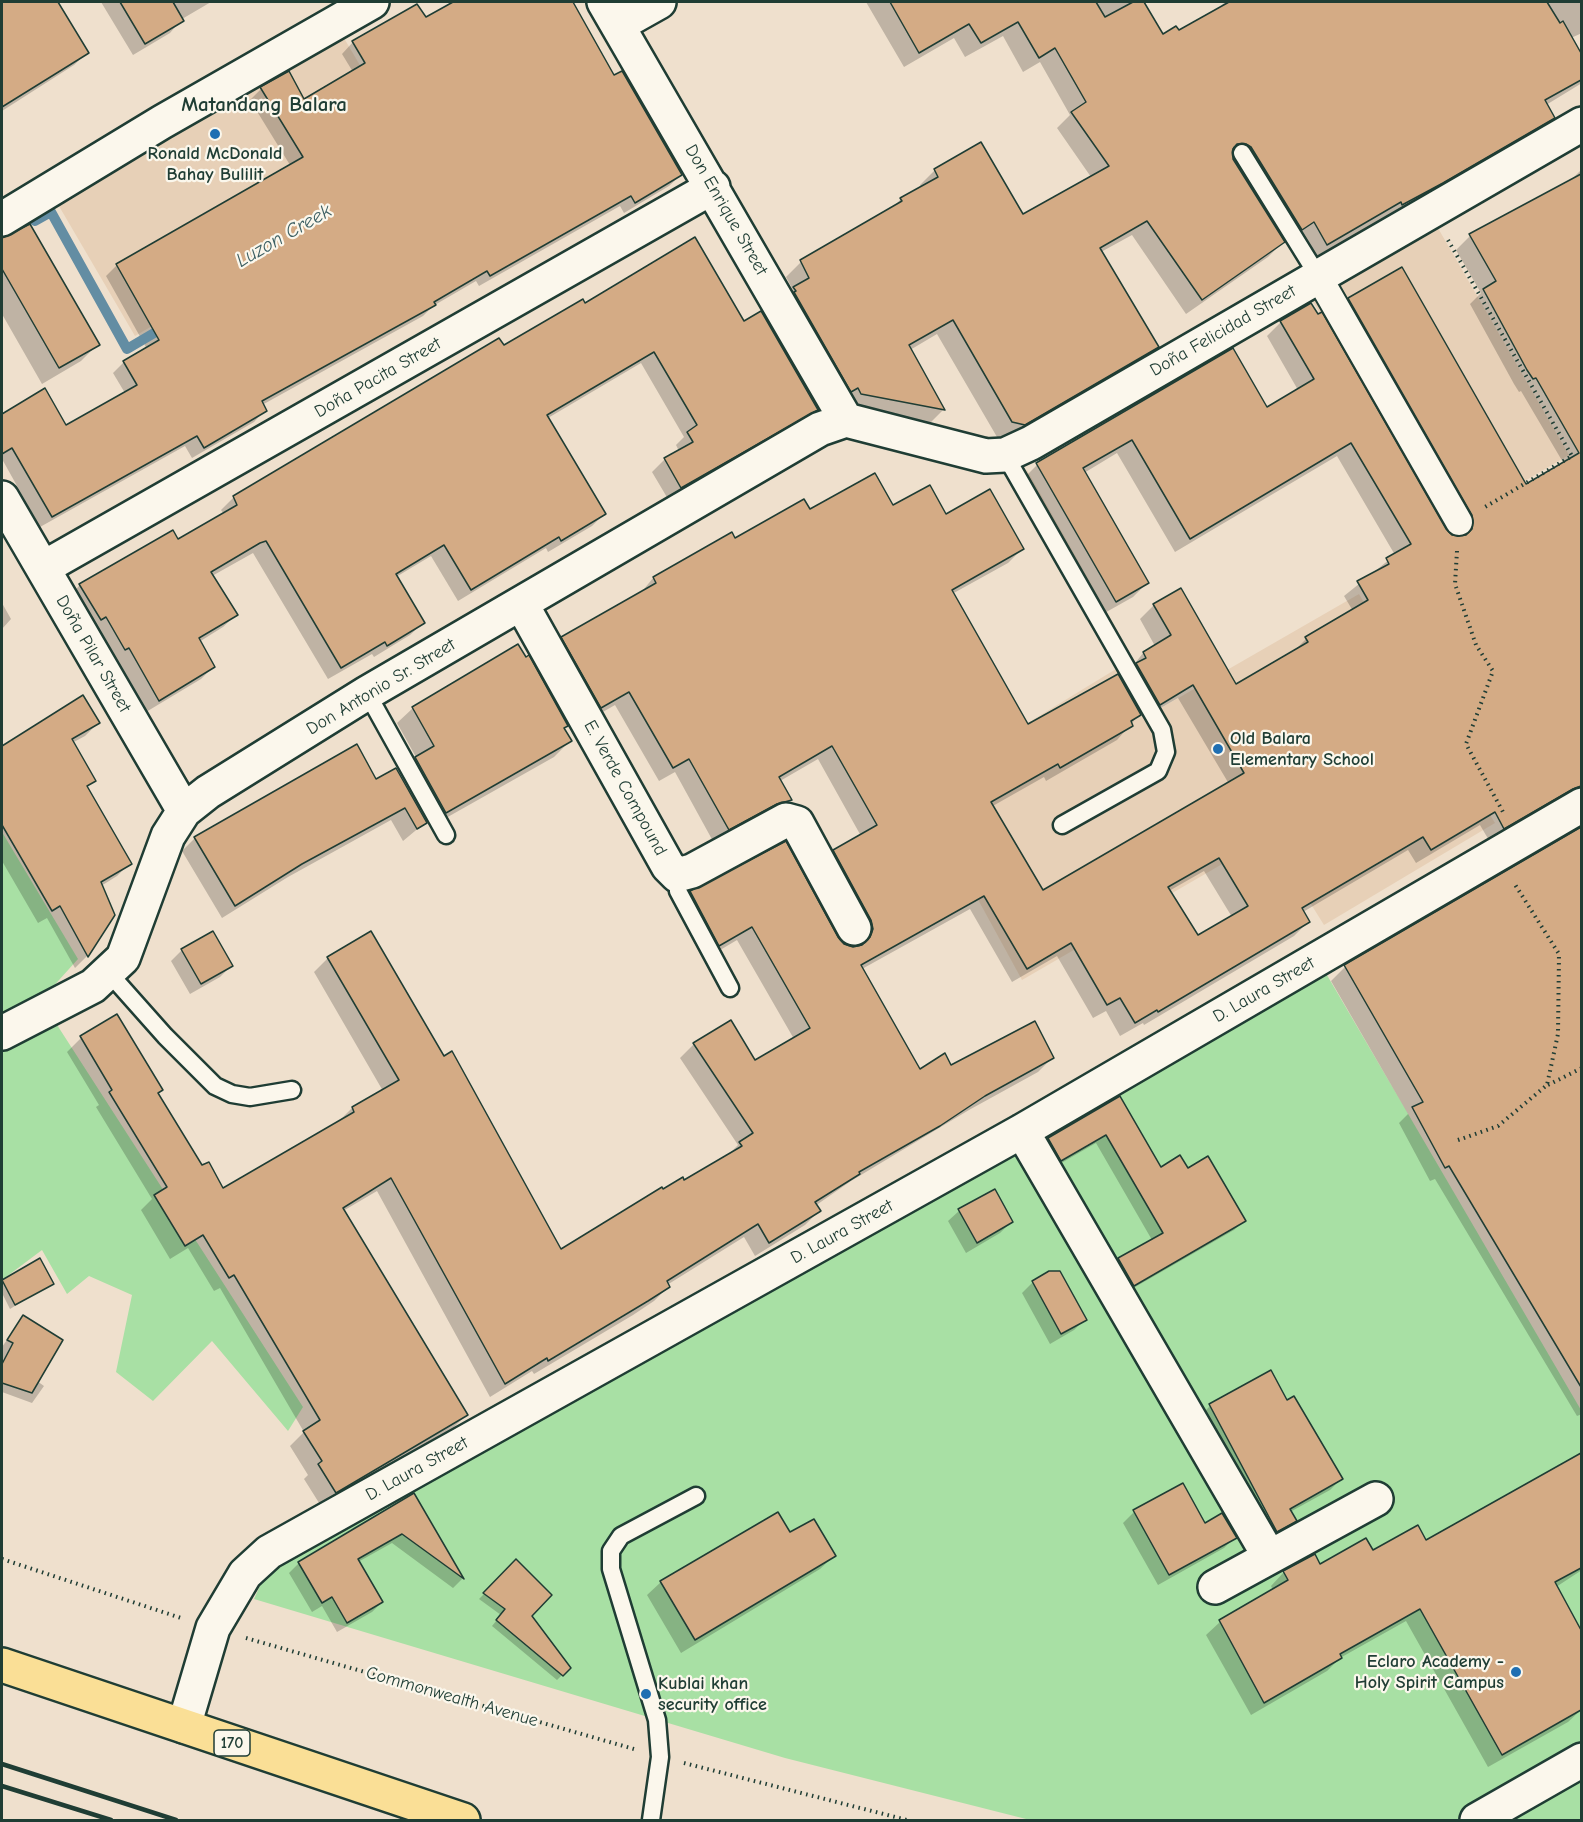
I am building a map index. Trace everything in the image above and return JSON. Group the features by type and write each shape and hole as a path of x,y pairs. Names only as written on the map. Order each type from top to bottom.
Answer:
{"main road":[{"name":"170","path":"2,1665 463,1821"}],"street":[{"path":"2,219 162,122 372,2"},
{"path":"611,13 659,2"},
{"name":"Don Enrique Street","path":"611,13 846,420"},
{"name":"Doña Felicidad Street","path":"1005,455 1581,124"},
{"name":"Doña Pacita Street","path":"43,568 713,188"},
{"path":"1318,276 1460,522"},
{"path":"846,420 986,456 1005,455"},
{"name":"Don Antonio Sr. Street","path":"2,1033 93,986 123,958 168,836 184,811 208,792 367,693 522,605 820,429 846,420"},
{"name":"Doña Pilar Street","path":"2,498 184,811"},
{"name":"E. Verde Compound","path":"522,605 668,866 677,874 692,871 786,820 797,823 854,928"},
{"name":"D. Laura Street","path":"184,1726 213,1628 245,1575 269,1552 1022,1131 1581,805"},
{"path":"1022,1131 1269,1556"},
{"path":"1215,1587 1376,1499"},
{"path":"1477,1821 1581,1760"}],"lane":[{"path":"1242,153 1318,276"},
{"path":"1005,455 1162,730 1166,752 1158,771 1062,825"},
{"path":"367,693 446,835"},
{"path":"677,874 678,891 730,988"},
{"path":"109,973 165,1036 215,1086 232,1094 250,1097 292,1090"},
{"path":"651,1821 660,1757 657,1720 611,1569 611,1551 621,1536 696,1496"}],"path":[{"path":"1431,211 1572,456 1460,522 1455,584 1476,645 1493,671 1466,744 1508,848 1559,954 1558,1034 1547,1085"},
{"path":"1458,1140 1498,1126 1547,1085 1581,1068"},
{"name":"Commonwealth Avenue","path":"2,1559 213,1628 660,1757 907,1821"}],"shaded area":[{"path":"341,33 421,169 135,336 56,201"},
{"path":"1431,216 1569,455 1448,526 1306,290"},
{"name":"Old Balara Elementary School","path":"1027,470 1161,708 1359,594 1495,823 1324,925 1269,837 1022,980 918,790 1116,669 1010,478"}],"green space":[{"path":"2,832 78,959 41,1000 303,1407 288,1431 212,1341 153,1401 116,1372 132,1295 89,1276 67,1294 42,1250 2,1280"},
{"path":"1324,970 1581,1410 1581,1820 1030,1820 785,1758 254,1599 270,1563"}],"building":[{"path":"2,2 58,2 89,53 2,107"},
{"path":"120,2 173,2 184,21 145,44"},
{"path":"453,2 573,2 614,75 622,71 682,175 635,203 631,196 490,276 487,271 434,302 436,305 262,401 267,411 204,448 197,436 52,517 12,448 2,454 2,414 45,388 66,425 137,385 123,361 159,340 116,264 303,157 260,87 289,71 304,99 365,63 352,41 417,4 426,17"},
{"path":"890,2 1096,2 1105,17 1133,2 1144,2 1163,34 1176,26 1179,30 1229,2 1547,2 1560,23 1563,21 1581,53 1581,80 1545,100 1555,118 1443,183 1402,205 1401,202 1327,245 1314,222 1302,230 1251,147 1246,144 1237,144 1233,149 1233,159 1285,242 1202,300 1147,221 1100,248 1159,347 1025,425 1012,422 953,320 909,345 945,410 861,394 858,388 851,392 794,292 796,291 793,287 809,278 800,260 902,201 900,198 938,177 934,169 981,142 1023,214 1109,166 1071,112 1086,102 1055,48 1039,58 1018,22 981,43 969,24 919,53"},
{"path":"1581,174 1581,786 1504,829 1495,812 1431,850 1423,837 1302,908 1310,922 1158,1012 1157,1010 1135,1023 1120,998 1107,1005 1071,943 1027,969 984,896 861,965 920,1069 945,1053 951,1065 1035,1021 1054,1058 985,1096 940,1126 859,1172 860,1174 815,1202 821,1211 769,1243 758,1224 667,1281 670,1287 648,1301 505,1384 391,1178 343,1208 468,1415 336,1493 318,1464 322,1461 303,1431 320,1420 234,1275 229,1278 203,1235 185,1246 154,1195 167,1187 109,1092 112,1090 80,1036 117,1014 163,1090 158,1093 202,1165 209,1162 223,1188 354,1112 352,1107 399,1080 327,957 371,931 444,1056 452,1051 561,1249 662,1187 663,1189 683,1177 684,1180 742,1146 739,1142 753,1133 693,1043 731,1020 755,1060 810,1028 752,927 719,946 690,891 786,841 838,937 844,944 853,947 862,945 870,937 873,929 871,920 833,850 877,825 832,746 779,777 792,800 777,804 729,830 689,759 673,768 629,692 601,708 561,637 656,583 653,577 732,532 735,538 804,499 810,509 875,473 893,505 930,485 946,514 990,489 1024,549 952,590 1028,724 1118,674 1141,715 1131,721 1133,726 1060,768 1058,764 991,802 1043,890 1244,773 1193,685 1160,705 1136,663 1146,658 1143,652 1171,635 1153,604 1181,588 1236,684 1308,642 1305,637 1368,600 1357,581 1389,564 1386,558 1411,544 1351,443 1190,539 1132,440 1083,468 1149,583 1116,602 1036,463 1233,348 1267,407 1314,379 1280,321 1311,303 1318,314 1322,312 1446,529 1452,535 1466,535 1472,529 1472,515 1348,298 1402,267 1526,484 1579,453 1536,378 1533,379 1527,370 1483,289 1496,281 1469,234","holes":["1219,858 1248,906 1198,935 1168,887"]},
{"path":"30,224 100,345 59,368 2,269 2,238"},
{"path":"695,237 744,321 761,311 818,410 681,488 664,458 693,442 687,432 697,425 654,352 547,415 606,514 561,541 559,537 471,590 444,545 396,574 425,623 387,646 385,642 341,668 266,541 260,543 211,572 238,615 199,638 215,667 159,701 129,648 125,650 106,617 101,620 79,584 173,530 178,539 237,505 233,496 499,338 504,345 583,299 585,303"},
{"path":"518,644 526,657 529,655 568,726 564,728 572,741 446,813 415,757 434,746 412,707"},
{"path":"83,695 100,723 72,739 96,781 87,786 132,864 101,882 115,915 88,957 60,906 52,911 2,825 2,746"},
{"path":"357,744 376,779 396,768 427,823 417,829 405,808 302,864 235,906 194,837"},
{"path":"1581,827 1581,1387 1449,1166 1445,1168 1412,1107 1423,1102 1344,965"},
{"path":"213,931 233,966 201,984 181,949"},
{"path":"1120,1096 1161,1167 1180,1155 1188,1168 1208,1156 1246,1221 1134,1286 1118,1258 1163,1233 1106,1135 1061,1161 1048,1138"},
{"path":"995,1189 1013,1222 977,1243 958,1209"},
{"path":"40,1258 54,1284 15,1305 2,1280"},
{"path":"1049,1271 1060,1271 1087,1320 1061,1334 1032,1281"},
{"path":"23,1315 63,1340 32,1393 2,1383 2,1364 13,1343 7,1340"},
{"path":"1271,1370 1287,1400 1294,1396 1343,1479 1290,1509 1297,1521 1277,1532 1209,1404"},
{"path":"1581,1453 1581,1568 1555,1582 1581,1630 1581,1710 1502,1755 1420,1609 1340,1654 1342,1658 1264,1703 1219,1620 1288,1580 1283,1571 1315,1554 1320,1564 1366,1538 1373,1550 1418,1525 1426,1540"},
{"path":"1183,1483 1205,1523 1222,1513 1237,1538 1169,1575 1133,1510"},
{"path":"414,1493 464,1579 402,1534 358,1559 383,1602 347,1623 332,1597 322,1603 298,1562"},
{"path":"778,1512 790,1532 814,1519 836,1556 695,1640 660,1581"},
{"path":"516,1559 552,1595 532,1616 571,1668 563,1676 496,1620 505,1609 483,1593"}],"waterway":[{"name":"Luzon Creek","path":"35,221 51,212 127,349 166,326"}],"railway":[{"path":"2,1764 176,1820"},
{"path":"2,1786 111,1820"}],"place":[{"name":"Ronald McDonald Bahay Bulilit","path":"215,134"},
{"name":"Old Balara Elementary School","path":"1218,749"},
{"name":"Eclaro Academy - Holy Spirit Campus","path":"1516,1672"},
{"name":"Kublai khan security office","path":"646,1694"}],"district":[{"name":"Matandang Balara","path":"264,105"}]}
